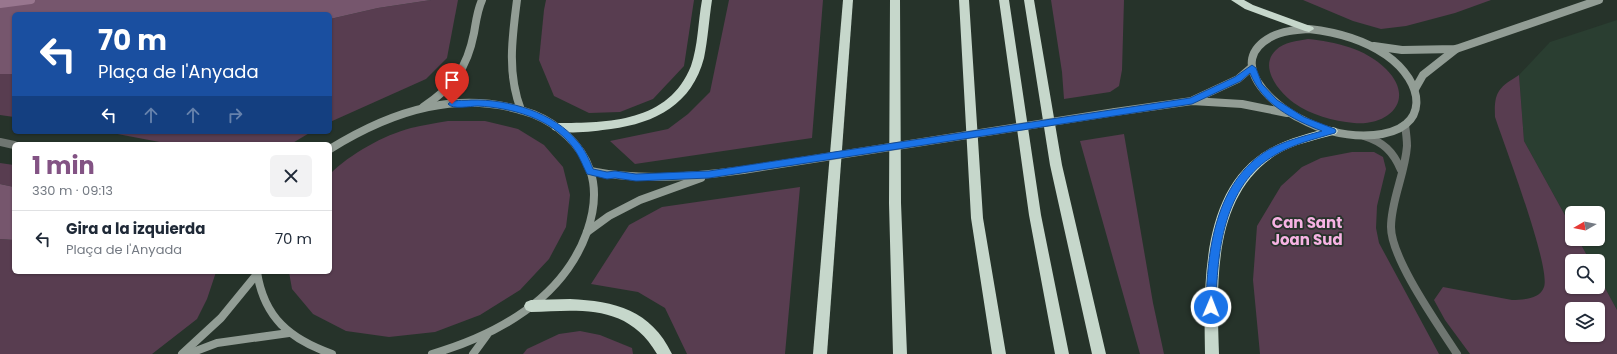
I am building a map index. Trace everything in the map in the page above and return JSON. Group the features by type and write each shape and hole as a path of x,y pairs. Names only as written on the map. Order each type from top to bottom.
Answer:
{"highway":[{"path":"557,127 604,127 624,124 660,110 672,101 684,90 696,68 700,54 707,0"},
{"path":"820,354 848,0"},
{"path":"895,0 894,195 900,352"},
{"path":"964,0 977,218 999,354"},
{"path":"1004,0 1035,215 1062,354"},
{"path":"1029,0 1056,165 1080,280 1099,354"},
{"path":"1236,0 1249,7 1309,29"},
{"path":"1212,354 1212,278 1217,241 1224,214 1235,189 1250,168 1271,152 1294,142 1332,131"},
{"path":"531,306 596,305 614,309 633,318 646,327 659,342 664,354"},
{"path":"1211,321 1217,354"}],"street":[{"path":"419,109 441,95 455,80 465,66 482,0"},
{"path":"517,0 511,72 515,97 521,110"},
{"path":"1369,45 1402,50 1456,49 1599,0"},
{"path":"1360,135 1386,133 1405,124 1411,119 1417,105 1417,97 1412,82 1401,68 1369,45 1343,35 1309,29 1286,31 1268,37 1259,44 1254,52 1252,68 1255,79 1263,91 1274,102 1289,113 1313,125 1332,131 1360,135 1380,142 1390,148 1396,157 1401,170"},
{"path":"1415,88 1423,76 1456,49"},
{"path":"1192,101 1238,79 1252,68"},
{"path":"590,171 607,175 615,174 636,178 709,175 1192,101 1242,104 1289,113"},
{"path":"332,148 372,125 419,109 468,103 499,105 521,110 536,116 557,127 575,144 584,157 590,171 593,185 594,200 592,216 587,232 569,266 548,291 531,306 506,324 458,346 432,354"},
{"path":"1405,124 1407,146 1393,209 1391,228 1393,244 1414,286 1457,354"},
{"path":"0,142 12,145"},
{"path":"587,232 609,216 640,200 709,175"},
{"path":"182,354 221,318 256,274"},
{"path":"257,274 261,293 269,311 289,333 314,348 332,354"},
{"path":"188,354 217,343 289,333"},
{"path":"474,354 487,334"}],"shaded area":[{"path":"0,0 431,0 378,8 332,19 332,12 12,12 12,74 0,74"},
{"path":"431,0 458,0 447,58 426,79 332,121 332,19 378,8"},
{"path":"546,0 694,0 684,66 653,99 620,112 589,113 554,96 539,60"},
{"path":"729,0 823,0 812,138 635,164 610,141 668,129 688,114 710,92"},
{"path":"1051,0 1124,0 1122,70 1119,86 1110,92 1064,99 1062,72"},
{"path":"1303,0 1491,0 1455,13 1406,26 1381,29 1353,21"},
{"path":"1617,20 1617,310 1605,288 1605,254 1586,254 1582,246 1605,246 1605,206 1565,206 1565,215 1524,141 1519,75 1550,42"},
{"path":"1308,39 1349,47 1378,62 1395,80 1399,91 1399,100 1395,108 1388,115 1378,120 1367,123 1354,123 1322,117 1294,103 1277,86 1270,71 1269,64 1271,57 1279,47 1291,42"},
{"path":"0,74 12,74 12,117 0,115"},
{"path":"1519,75 1524,141 1565,215 1565,246 1582,246 1586,254 1565,254 1565,294 1605,294 1605,288 1617,310 1617,354 1470,354 1445,320 1434,300 1443,287 1512,300 1531,298 1539,294 1544,287 1541,256 1526,205 1495,117 1495,102 1497,96 1502,87"},
{"path":"448,121 485,121 518,129 544,145 563,167 570,195 566,227 549,259 520,290 480,315 435,332 389,337 346,331 313,314 292,289 289,274 332,274 332,172 347,159 379,140 401,131"},
{"path":"118,134 308,134 294,142 160,142"},
{"path":"1124,134 1153,303 1164,354 1140,354 1080,141"},
{"path":"1352,152 1374,152 1383,157 1386,169 1377,206 1376,228 1379,243 1439,354 1260,354 1253,280 1257,226 1281,186 1302,167 1321,158"},
{"path":"0,163 12,165 12,187 0,184"},
{"path":"0,184 12,187 12,240 0,239"},
{"path":"800,187 785,354 687,354 665,308 638,292 591,284 629,225 662,207"},
{"path":"0,239 12,240 12,274 215,274 207,299 197,319 152,354 0,354"},
{"path":"580,331 600,335 632,348 633,354 523,354 527,349 559,334"}],"waterway":[{"path":"0,4 31,0"}],"district":[{"name":"Can Sant Joan Sud","path":"1307,232"}],"route":[{"path":"452,104 476,103 499,105 514,108 544,119 564,132 575,144 584,157 590,171 607,175 615,174 636,178 709,175 1192,101 1238,79 1252,68 1255,79 1263,91 1281,108 1313,125 1332,131 1294,142 1271,152 1250,168 1235,189 1224,214 1217,241 1212,278 1211,307"}]}
